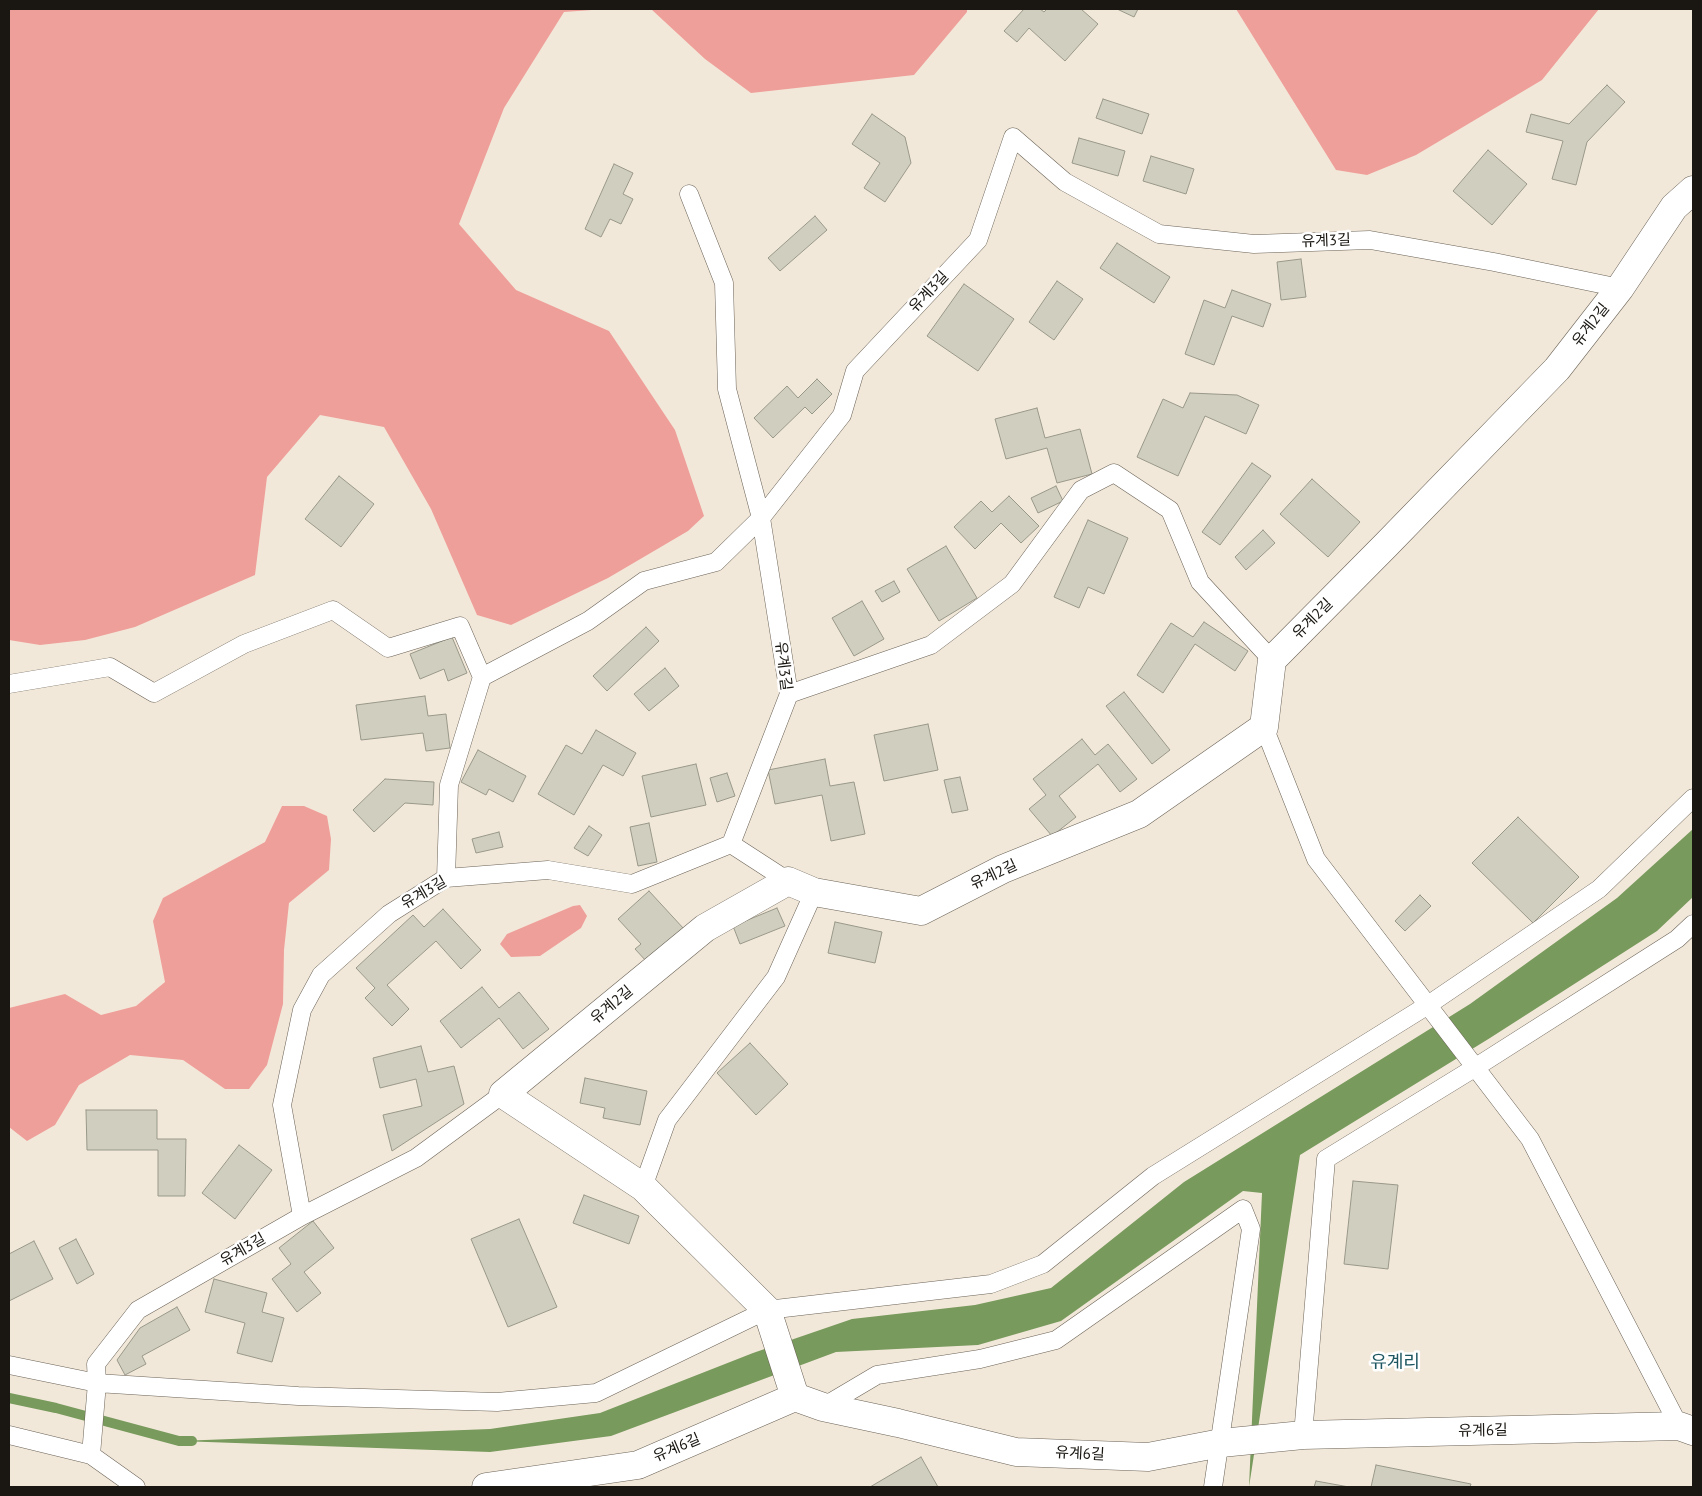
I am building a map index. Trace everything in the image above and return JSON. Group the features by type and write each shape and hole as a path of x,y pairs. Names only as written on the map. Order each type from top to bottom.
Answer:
{"street":[{"name":"유계2길","path":"1272,660 1557,369 1620,288 1674,207 1693,190"},
{"path":"1264,727 1272,660"},
{"name":"유계2길","path":"502,1094 705,928 788,881 814,892 921,911 1003,869 1139,814 1264,727"},
{"path":"502,1094 643,1187 767,1310 795,1397"},
{"name":"유계6길","path":"486,1487 638,1465 795,1397 823,1407 898,1422 1016,1452 1148,1458 1220,1443 1303,1435 1686,1428"}],"lane":[{"name":"유계3길","path":"91,1455 97,1383 96,1364 138,1310 302,1216 282,1105 302,1010 321,975 388,914 446,878 548,870 632,884 731,844 788,694 761,518 842,415 855,371 978,240 1013,136 1065,182 1159,234 1254,244 1370,240 1494,262 1620,288"},
{"path":"482,676 588,621 644,581 716,562 761,518 727,389 724,283 689,194"},
{"path":"788,694 931,645 1012,584 1081,490 1114,474 1170,510 1200,582 1272,660"},
{"path":"9,684 110,667 154,693 244,644 333,610 388,648 460,626 482,676 449,785 446,878"},
{"path":"1264,727 1316,859 1530,1139 1686,1428"},
{"path":"9,1365 97,1383 298,1396 497,1402 596,1393 767,1310 991,1284 1043,1264 1153,1176 1428,1005 1599,889 1693,798"},
{"path":"731,844 788,881"},
{"path":"643,1187 667,1120 776,977 814,892"},
{"path":"1303,1435 1326,1158 1476,1068 1677,939 1693,924"},
{"path":"302,1216 416,1158 502,1094"},
{"path":"823,1407 877,1375 980,1359 1056,1340 1243,1209 1252,1229 1213,1487"},
{"path":"9,1435 91,1455 136,1487"}],"shaded area":[{"path":"9,9 606,9 564,12 504,108 459,224 516,290 609,331 675,430 704,516 688,531 608,578 511,625 477,615 431,509 384,427 320,415 267,477 255,575 135,627 85,640 40,645 9,640"},
{"path":"651,9 967,9 967,12 914,75 751,93 705,59"},
{"path":"1236,9 1599,9 1542,80 1416,155 1367,175 1336,170"},
{"path":"282,806 304,806 327,816 331,839 329,870 289,903 284,950 283,1004 267,1065 249,1089 225,1089 183,1060 130,1055 79,1085 55,1125 27,1141 9,1127 9,1008 65,994 101,1015 136,1006 165,982 153,921 163,898 265,842"},
{"path":"1693,829 1693,897 1657,931 1490,1038 1300,1155 1249,1487 1262,1193 1243,1191 1061,1321 978,1345 836,1352 611,1436 490,1452 179,1441 490,1429 600,1413 753,1353 852,1319 975,1305 1051,1288 1184,1182 1470,1004 1617,898"},
{"path":"580,905 587,916 581,928 540,956 511,957 500,944 507,934 573,906"}],"building":[{"path":"1024,9 1040,9 1044,12 1047,9 1081,9 1098,24 1065,61 1029,28 1017,42 1004,31"},
{"path":"1117,9 1138,9 1134,17"},
{"path":"1607,85 1625,102 1587,142 1576,185 1552,179 1563,141 1526,132 1531,114 1569,124"},
{"path":"1103,99 1149,114 1142,134 1096,118"},
{"path":"872,114 905,137 911,163 885,202 864,188 880,163 852,144"},
{"path":"1079,138 1125,151 1118,176 1072,163"},
{"path":"1488,150 1527,184 1492,225 1453,191"},
{"path":"1151,156 1194,169 1186,194 1143,181"},
{"path":"614,164 633,173 623,194 633,199 621,224 610,219 601,237 585,229"},
{"path":"815,216 827,230 780,271 768,258"},
{"path":"1117,243 1170,277 1154,303 1100,268"},
{"path":"1301,259 1306,297 1281,300 1277,262"},
{"path":"1057,281 1083,299 1054,340 1029,322"},
{"path":"964,284 1014,319 978,371 927,336"},
{"path":"1232,290 1271,304 1263,327 1232,316 1214,365 1185,354 1204,300 1225,308"},
{"path":"817,379 832,394 812,414 805,407 773,438 754,418 787,386 798,398"},
{"path":"1190,393 1237,395 1259,405 1246,434 1205,416 1178,476 1137,457 1163,399 1183,408"},
{"path":"1037,408 1045,438 1080,429 1092,474 1057,483 1047,448 1006,459 995,419"},
{"path":"1252,463 1271,476 1220,545 1202,532"},
{"path":"339,476 374,504 341,547 305,519"},
{"path":"1312,479 1360,522 1328,557 1280,514"},
{"path":"1056,486 1063,501 1038,513 1031,498"},
{"path":"1009,496 1039,526 1021,543 1001,523 975,549 954,527 981,501 992,512"},
{"path":"1088,520 1128,538 1104,594 1088,587 1079,608 1054,597"},
{"path":"1263,530 1275,543 1246,570 1235,557"},
{"path":"946,546 977,598 939,621 907,569"},
{"path":"894,581 900,592 882,602 875,591"},
{"path":"862,601 884,639 854,656 832,618"},
{"path":"1204,622 1248,651 1235,671 1195,644 1163,693 1137,675 1171,623 1193,637"},
{"path":"646,627 659,641 607,691 593,676"},
{"path":"452,637 467,673 448,681 444,669 420,679 410,654"},
{"path":"665,668 679,686 649,711 634,694"},
{"path":"1124,692 1170,750 1152,764 1106,706"},
{"path":"425,696 428,716 446,714 450,748 426,751 423,733 361,740 356,705"},
{"path":"928,724 938,770 884,781 874,735"},
{"path":"596,730 636,753 623,776 603,765 574,815 538,794 566,745 582,754"},
{"path":"1082,739 1095,755 1108,744 1137,779 1120,792 1098,764 1059,796 1076,817 1052,836 1029,809 1046,795 1033,779"},
{"path":"478,750 526,776 513,802 489,789 486,795 461,782"},
{"path":"825,759 830,786 854,782 865,834 831,841 822,795 775,804 768,770"},
{"path":"696,764 706,805 651,817 642,776"},
{"path":"727,773 735,796 717,802 710,778"},
{"path":"960,777 968,810 952,813 944,780"},
{"path":"385,779 434,782 433,805 405,803 374,832 353,810"},
{"path":"1518,817 1579,877 1533,923 1472,863"},
{"path":"649,823 657,862 638,866 630,827"},
{"path":"589,826 602,835 588,856 574,848"},
{"path":"499,832 503,847 476,853 472,839"},
{"path":"649,891 684,929 647,962 635,949 641,944 618,919"},
{"path":"1420,895 1431,906 1405,931 1395,921"},
{"path":"777,908 785,926 740,944 733,926"},
{"path":"443,909 481,950 461,969 436,941 387,985 409,1009 392,1026 365,998 375,988 356,968 413,915 424,927"},
{"path":"835,922 882,932 875,963 828,953"},
{"path":"482,987 499,1008 519,992 549,1029 523,1049 499,1018 461,1048 440,1021"},
{"path":"750,1043 788,1084 756,1115 717,1073"},
{"path":"421,1046 428,1072 454,1066 464,1104 392,1151 383,1115 422,1106 416,1079 380,1088 373,1058"},
{"path":"585,1078 647,1091 640,1125 603,1118 605,1108 580,1103"},
{"path":"86,1110 157,1110 157,1139 186,1139 185,1196 158,1196 158,1150 87,1150"},
{"path":"239,1145 272,1170 235,1219 202,1193"},
{"path":"1353,1181 1398,1185 1388,1269 1344,1264"},
{"path":"584,1195 639,1216 629,1244 573,1223"},
{"path":"519,1219 557,1307 508,1327 471,1239"},
{"path":"313,1221 334,1248 304,1272 321,1293 297,1312 272,1279 291,1264 279,1248"},
{"path":"76,1239 94,1274 77,1284 59,1248"},
{"path":"34,1241 53,1279 9,1301 9,1254"},
{"path":"214,1279 267,1293 262,1312 284,1318 272,1362 237,1353 245,1323 205,1312"},
{"path":"177,1307 190,1330 142,1356 146,1364 125,1375 117,1360 140,1328"},
{"path":"921,1457 938,1487 870,1487"},
{"path":"1376,1465 1471,1484 1470,1487 1371,1487"},
{"path":"1316,1481 1349,1487 1314,1487"}],"waterway":[{"path":"9,1398 56,1408 179,1441 192,1441"}],"district":[{"name":"유계리","path":"1395,1363"}]}
